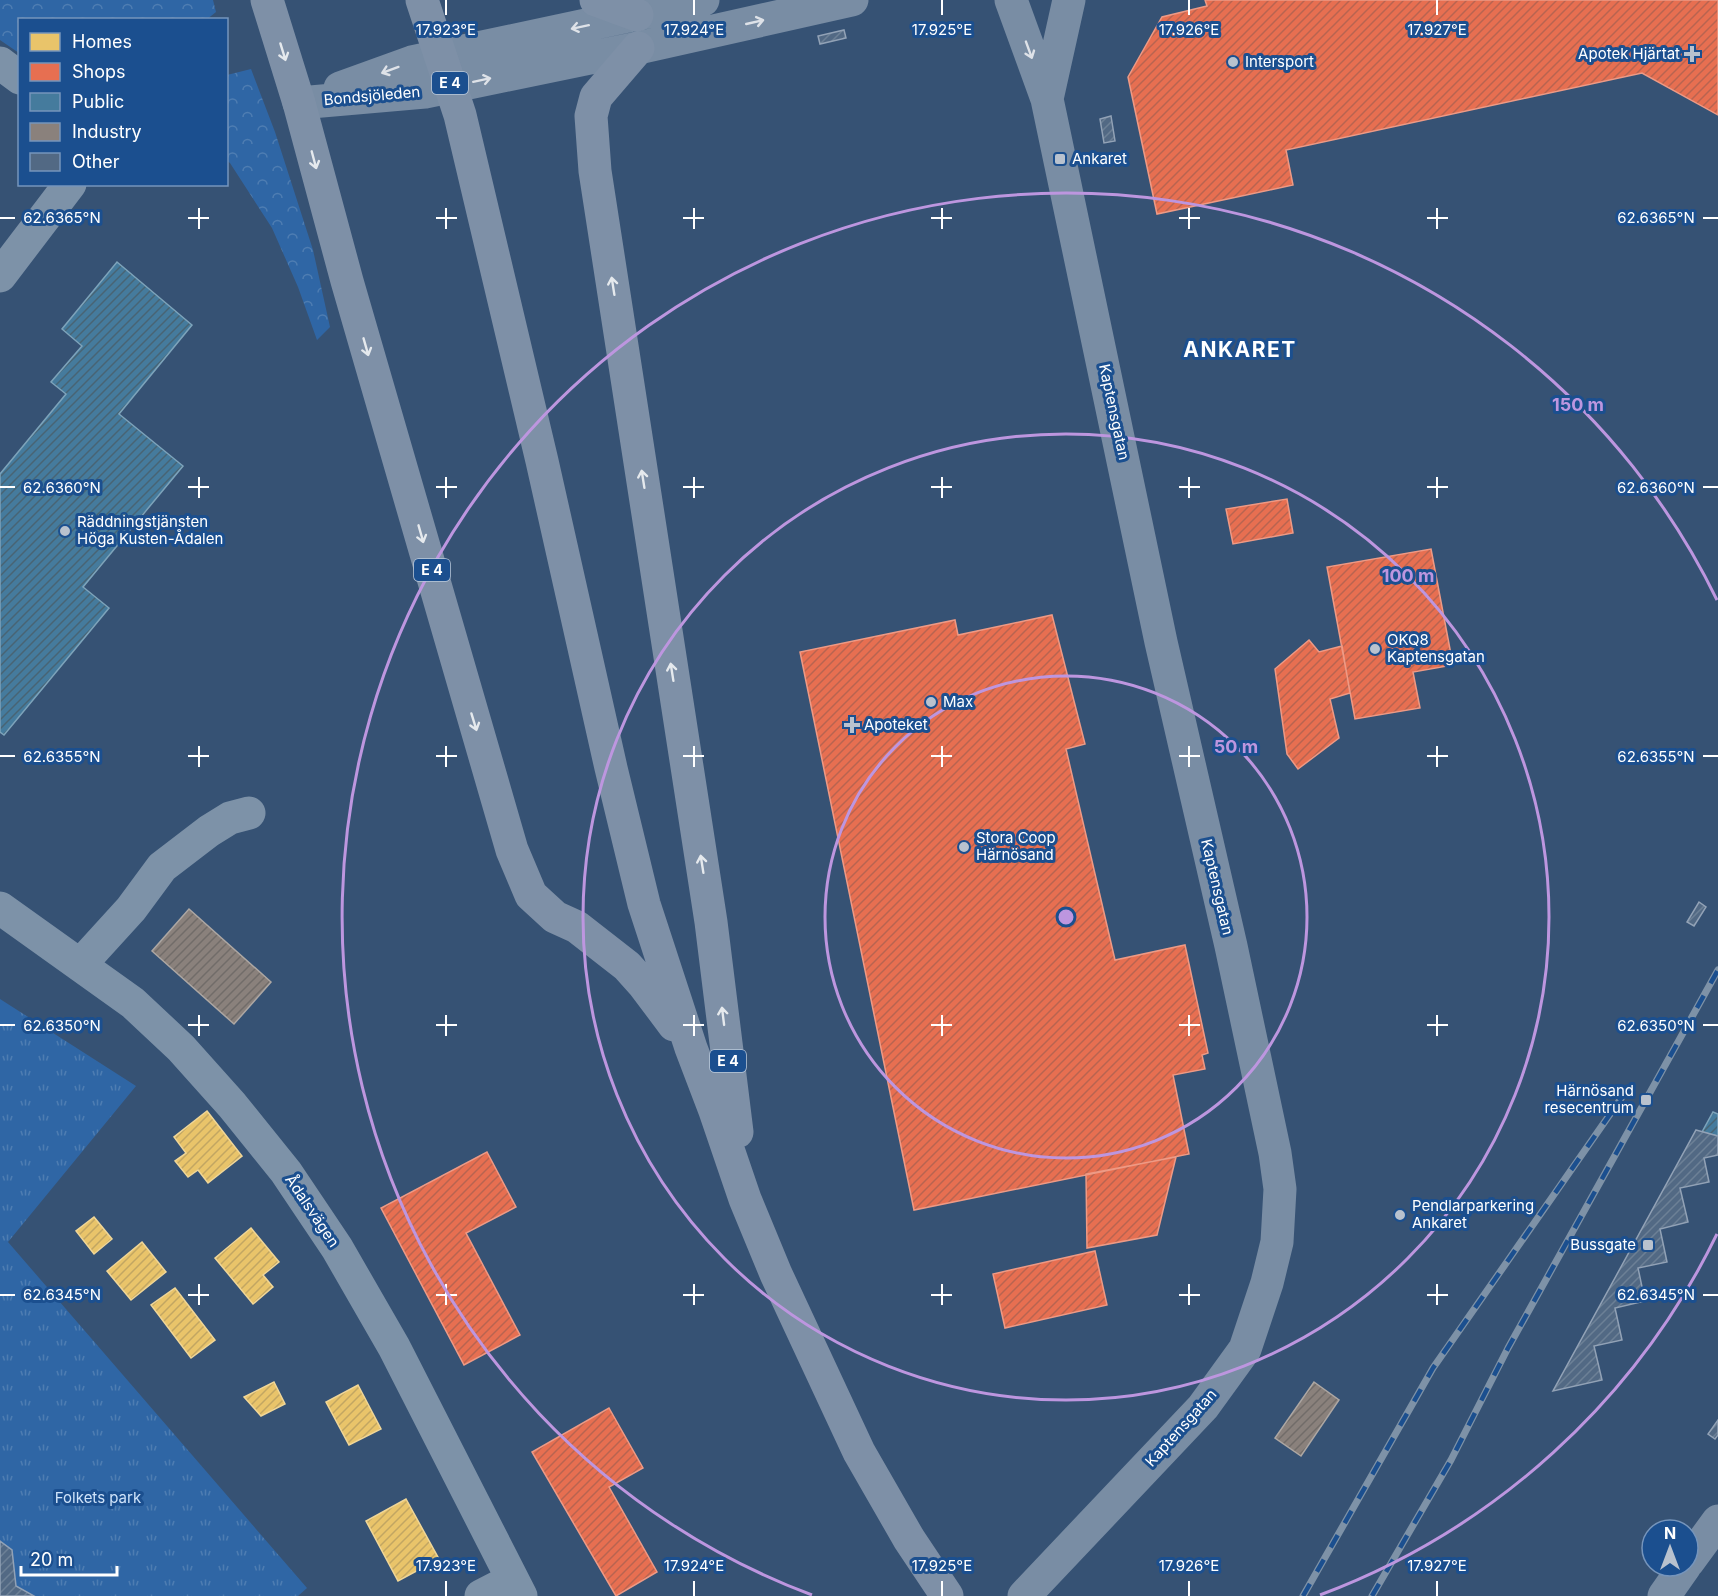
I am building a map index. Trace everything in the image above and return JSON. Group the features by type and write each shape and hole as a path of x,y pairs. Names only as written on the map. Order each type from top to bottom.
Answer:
{"highway":[{"name":"E 4","path":"267,0 299,103 347,281 463,684 516,859 531,895 555,917 577,927 627,966 691,1048"},
{"name":"E 4","path":"422,0 460,115 644,904 691,1048 745,1199 776,1274 859,1452 909,1539 942,1589"},
{"path":"596,0 637,15"},
{"name":"E 4","path":"639,48 596,97 591,117 595,171 711,922 745,1199"}],"main road":[{"name":"Bondsjöleden","path":"299,103 412,62 703,0"},
{"name":"Bondsjöleden","path":"299,103 425,92 639,48 852,0"},
{"name":"Kaptensgatan","path":"1011,0 1047,99 1161,642 1231,946 1275,1152 1280,1189 1277,1242 1267,1283 1245,1350 1203,1407 1024,1596"},
{"name":"Kaptensgatan","path":"1047,99 1069,0"},
{"path":"1700,1546 1718,1521"},
{"path":"1664,1596 1677,1578"}],"street":[{"path":"0,63 18,76"},
{"path":"0,276 68,186"},
{"path":"80,965 131,909 162,867 216,826 230,818 249,813"},
{"name":"Ådalsvägen","path":"0,908 133,1004 181,1048 232,1105 286,1172 338,1248 394,1347 517,1588"},
{"path":"481,1596 517,1588"}],"green space":[{"path":"0,0 213,0 216,12 208,18 18,18 18,52 0,40"},
{"path":"251,69 275,132 313,250 330,327 317,340 298,287 272,228 228,162 228,75"},
{"name":"Folkets park","path":"0,999 136,1086 8,1242 307,1588 298,1596 0,1596"}],"building: Homes":[{"path":"207,1111 242,1156 208,1183 198,1170 188,1177 175,1161 186,1153 174,1137"},
{"path":"94,1217 112,1239 94,1254 76,1231"},
{"path":"251,1228 279,1262 263,1275 273,1287 253,1304 215,1258"},
{"path":"142,1242 166,1272 131,1300 107,1271"},
{"path":"175,1288 215,1340 191,1358 151,1305"},
{"path":"274,1382 285,1404 261,1416 244,1397"},
{"path":"358,1385 381,1429 349,1445 326,1402"},
{"path":"406,1499 439,1559 398,1581 366,1521"}],"building: Shops":[{"path":"1205,0 1718,0 1718,115 1642,73 1286,150 1293,185 1157,214 1128,77 1162,17 1207,6"},
{"path":"1287,499 1293,533 1233,544 1226,509"},
{"path":"1431,549 1453,665 1413,672 1420,708 1355,719 1327,567"},
{"name":"Stora Coop Härnösand","path":"1052,615 1085,744 1066,749 1115,960 1185,945 1208,1053 1202,1055 1205,1069 1173,1075 1189,1154 914,1210 800,652 955,620 958,635"},
{"path":"1309,640 1319,652 1342,646 1350,693 1330,699 1339,738 1298,769 1287,754 1275,669"},
{"path":"487,1152 516,1207 466,1233 520,1335 464,1365 381,1208"},
{"path":"1176,1157 1157,1235 1087,1248 1086,1174"},
{"path":"1095,1251 1107,1305 1005,1328 993,1274"},
{"path":"609,1408 643,1468 609,1487 657,1572 616,1596 532,1452"}],"building: Public":[{"name":"Räddningstjänsten Höga Kusten-Ådalen","path":"117,262 192,325 119,414 183,466 83,587 109,608 4,735 0,732 0,474 66,394 51,382 82,346 62,329"},
{"path":"1713,1112 1718,1114 1718,1136 1702,1132"}],"building: Industry":[{"path":"189,909 271,982 234,1024 152,951"},
{"path":"1314,1382 1339,1400 1301,1456 1275,1438"}],"building: Other":[{"path":"844,30 846,38 820,44 818,36"},
{"path":"1111,116 1115,141 1104,143 1100,119"},
{"path":"1699,902 1706,907 1694,926 1687,922"},
{"name":"Bussgate","path":"1696,1130 1718,1136 1718,1155 1704,1158 1709,1182 1680,1188 1688,1222 1660,1229 1667,1262 1638,1268 1645,1301 1615,1308 1622,1340 1594,1346 1602,1380 1553,1391"},
{"path":"1718,1420 1718,1435 1715,1439 1708,1434"},
{"path":"0,1541 12,1550 16,1586 34,1596 0,1596"}],"railway":[{"path":"1372,1596 1451,1460 1508,1348 1718,970"},
{"path":"1303,1596 1433,1368 1622,1097"}],"place":[{"name":"Apotek Hjärtat","path":"1692,54"},
{"name":"Intersport","path":"1233,62"},
{"name":"Ankaret","path":"1060,159"},
{"name":"Räddningstjänsten Höga Kusten-Ådalen","path":"65,531"},
{"name":"OKQ8 Kaptensgatan","path":"1375,649"},
{"name":"Max","path":"931,702"},
{"name":"Apoteket","path":"852,725"},
{"name":"Stora Coop Härnösand","path":"964,847"},
{"name":"Härnösand resecentrum","path":"1646,1100"},
{"name":"Pendlarparkering Ankaret","path":"1400,1215"},
{"name":"Bussgate","path":"1648,1245"}],"district":[{"name":"ANKARET","path":"1240,350"}]}
